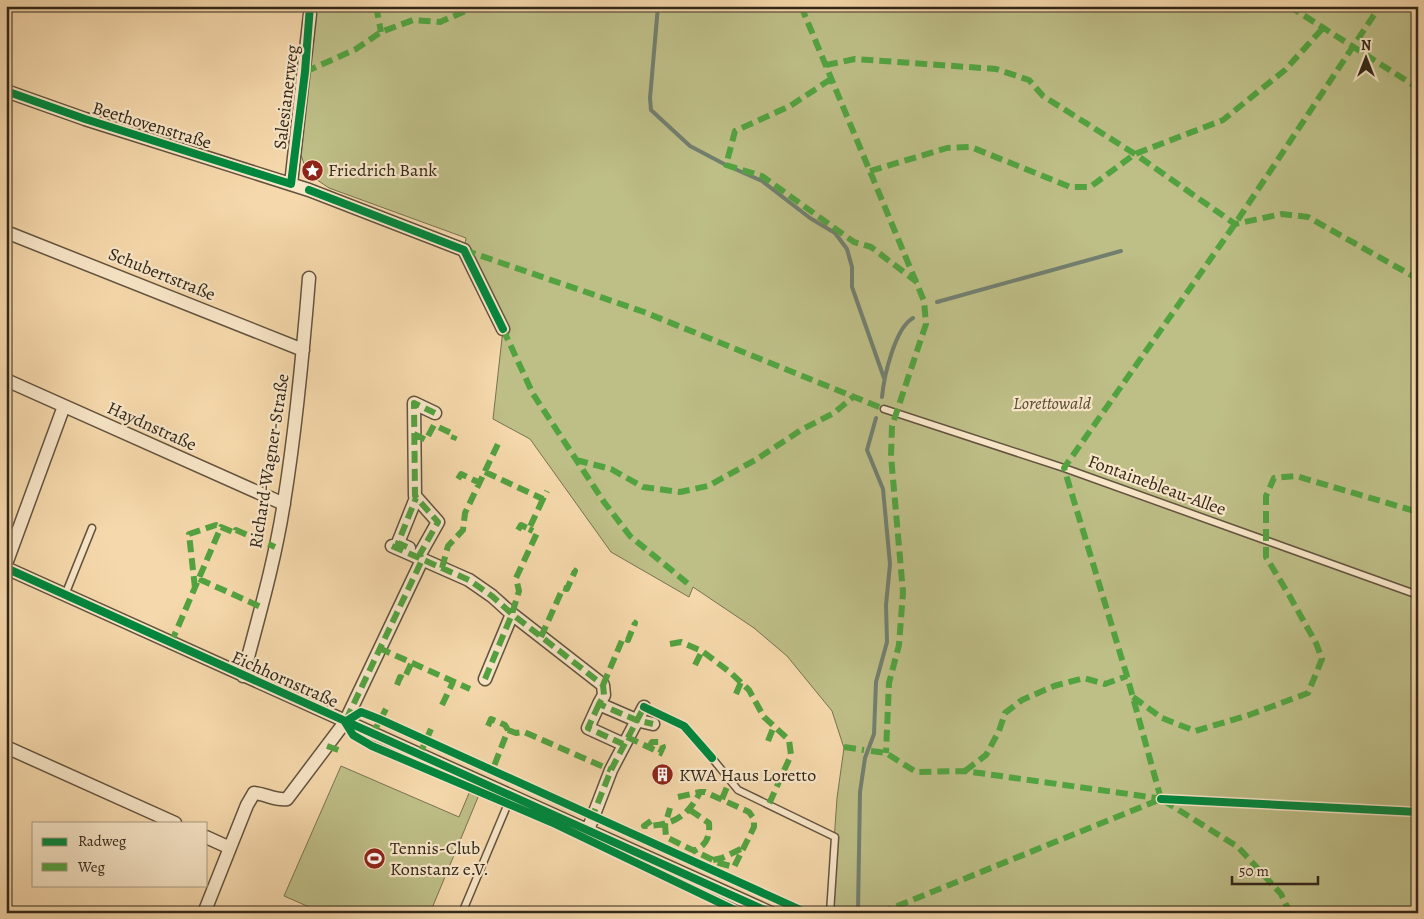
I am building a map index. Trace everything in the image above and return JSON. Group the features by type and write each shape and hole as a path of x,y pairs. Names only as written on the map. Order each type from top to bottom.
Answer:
{"street":[{"name":"Salesianerweg","path":"291,184 310,14"},
{"name":"Beethovenstraße","path":"6,91 85,120 291,184 464,250 503,329"},
{"name":"Schubertstraße","path":"6,232 303,350"},
{"name":"Richard-Wagner-Straße","path":"242,676 284,504 303,350 309,278"},
{"name":"Haydnstraße","path":"6,380 284,504"},
{"path":"421,557 398,543 416,498 413,460 414,403 435,413"},
{"path":"6,566 64,406"},
{"path":"344,722 438,522 416,498"},
{"path":"392,546 421,557 469,580 492,596 602,685 604,695 588,728 623,744"},
{"name":"Eichhornstraße","path":"6,566 242,676 512,794 771,913"},
{"path":"485,679 512,614"},
{"path":"599,704 636,720 653,724"},
{"path":"588,830 623,744 644,707"},
{"name":"Eichhornstraße","path":"228,847 254,793 266,794 279,800 287,799 344,722"},
{"path":"6,747 173,822"},
{"path":"204,913 228,847 208,838"}],"lane":[{"name":"Fontainebleau-Allee","path":"884,409 1064,468 1418,595"},
{"path":"65,594 92,528"},
{"path":"712,758 738,790 835,837 830,913"},
{"path":"462,913 512,794"}],"green space":[{"name":"Lorettowald","path":"310,6 1418,6 1418,913 829,913 837,798 844,748 832,711 787,656 754,628 693,587 689,597 611,552 530,439 493,419 503,329 464,250 466,238 329,188 307,173 301,155"},
{"name":"Tennis-Club Konstanz e.V.","path":"341,766 459,817 472,786 481,790 430,913 323,913 284,896"}],"waterway":[{"path":"658,6 650,98 651,110 690,146 762,181 810,218 835,233 847,249 852,267 852,287 884,378"},
{"path":"937,302 1121,251"},
{"path":"882,397 888,365 896,342 907,323 913,318"},
{"path":"858,910 860,792 865,758 874,734 876,682 887,642 886,605 890,564 883,489 867,450 876,418"}],"marked path":[{"path":"376,6 381,32"},
{"path":"305,72 356,49 381,32 413,20 440,22 477,6"},
{"path":"801,6 924,301 926,324 892,426 891,456 903,592 899,645 889,683 886,753"},
{"path":"1289,6 1418,88"},
{"path":"1161,799 1127,676 1064,468 1235,224 1380,6"},
{"path":"870,171 947,148 971,147 1070,187 1090,187 1135,154 1223,120 1285,70 1323,28"},
{"path":"826,65 855,59 996,69 1029,80 1043,96 1135,154 1235,224 1282,214 1308,217 1418,279"},
{"path":"831,79 790,106 735,131 726,165 762,176 854,242 871,247 917,282"},
{"path":"464,250 644,312 884,409"},
{"path":"503,329 533,394 604,502 630,536 692,587"},
{"path":"576,460 611,469 643,487 680,492 708,486 757,459 801,430 834,413 853,397"},
{"path":"346,720 422,560 420,554 438,522 415,496 414,403 435,413"},
{"path":"414,434 426,440 434,425 455,435 453,440"},
{"path":"442,568 448,546 463,530 465,513 498,444"},
{"path":"485,472 543,499 547,491"},
{"path":"458,479 461,474 480,483"},
{"path":"1133,697 1162,718 1195,731 1249,715 1308,693 1322,659 1316,643 1266,557 1266,496 1274,478 1296,476 1418,512"},
{"path":"407,547 398,543 416,498"},
{"path":"518,530 521,525 529,529 543,499"},
{"path":"195,588 189,534 216,525 221,527"},
{"path":"171,643 221,527 235,533 236,530 275,547"},
{"path":"485,679 512,614 519,591 516,578 537,533 529,529"},
{"path":"392,546 469,580 492,596 512,614 603,685 604,695 599,704 636,720 653,724"},
{"path":"541,637 563,588 567,589 575,571 573,570"},
{"path":"199,579 261,607"},
{"path":"603,685 623,638 628,640 635,623 633,622"},
{"path":"670,644 681,642 702,651 731,673 749,690 764,717 789,740 791,755 769,804"},
{"path":"379,648 470,689"},
{"path":"695,665 702,651"},
{"path":"397,685 400,677 404,679 411,664"},
{"path":"965,771 986,755 999,731 1005,713 1022,700 1054,686 1084,678 1105,684 1127,676"},
{"path":"442,705 453,682"},
{"path":"736,694 741,682"},
{"path":"599,704 588,728 623,744"},
{"path":"591,820 611,770 644,707"},
{"path":"373,733 386,709"},
{"path":"488,726 491,719 505,725 508,730 491,774"},
{"path":"768,741 774,726"},
{"path":"420,754 431,729"},
{"path":"508,730 516,733 524,732 611,770"},
{"path":"627,737 663,754"},
{"path":"649,747 652,742 661,742 663,747 660,753"},
{"path":"327,746 341,751"},
{"path":"844,747 864,750"},
{"path":"871,751 886,753 916,772 965,771 1164,799"},
{"path":"722,799 730,780"},
{"path":"678,797 700,792"},
{"path":"651,821 644,826 654,826 662,824 670,822 678,818 690,808 700,792 705,792 749,812 754,819 754,827 734,867 719,863 666,837 665,825 670,808"},
{"path":"880,913 1161,799 1238,847 1281,894 1290,913"},
{"path":"690,810 709,823 707,840 694,851"},
{"path":"713,860 743,848"}],"cycle path":[{"path":"6,91 85,119 291,184 305,72 310,6"},
{"path":"309,190 464,250 503,329"},
{"path":"6,568 771,913"},
{"path":"644,707 684,726 712,758"},
{"path":"345,722 361,712 379,719 807,913"},
{"path":"345,722 353,735 372,746 551,822 741,913"},
{"path":"1161,799 1418,812"}],"place":[{"name":"Friedrich Bank","path":"312,170"},
{"name":"KWA Haus Loretto","path":"663,775"},
{"name":"Tennis-Club Konstanz e.V.","path":"374,858"}]}
